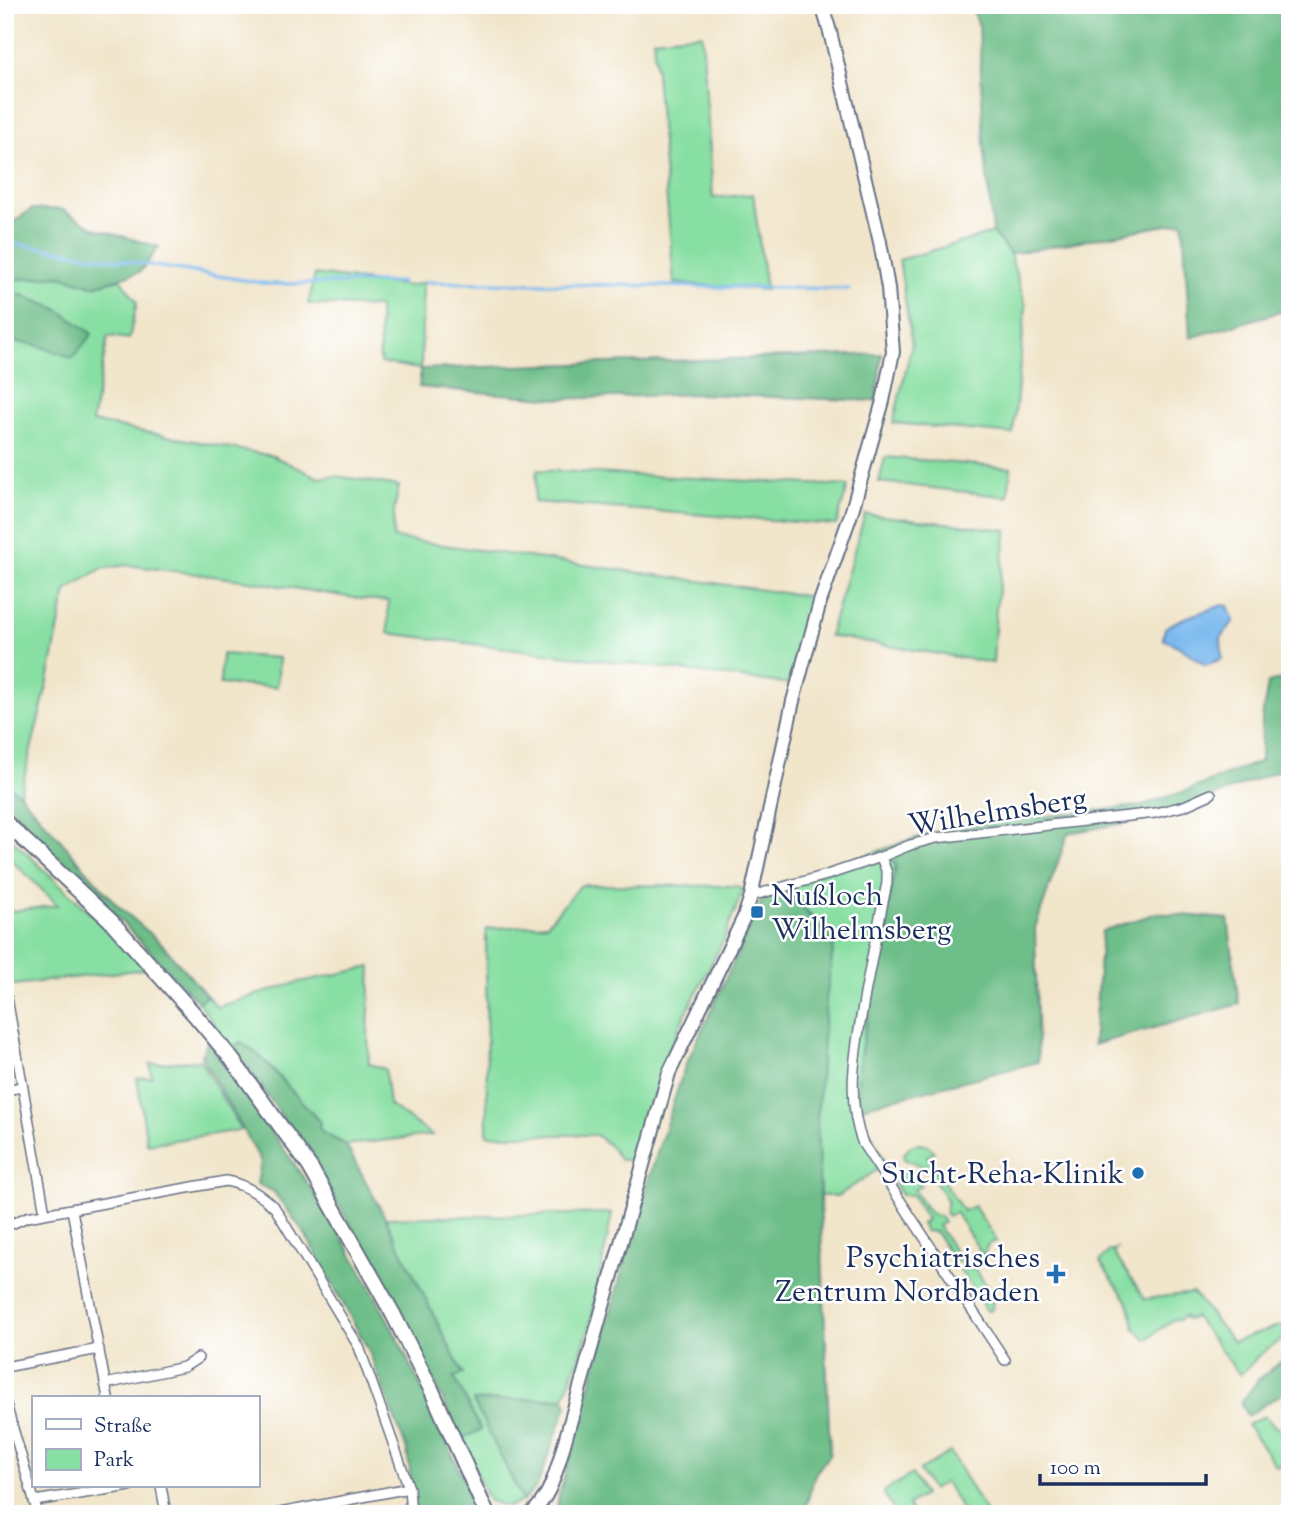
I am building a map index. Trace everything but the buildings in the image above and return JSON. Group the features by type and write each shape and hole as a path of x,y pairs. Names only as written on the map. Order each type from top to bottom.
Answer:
{"main road":[{"path":"531,1514 550,1489 559,1462 670,1073 744,917 751,896 793,701 820,601 854,502 883,401 893,352 888,288 880,242 822,5"},
{"path":"5,822 110,920 195,1015 283,1128 310,1167 393,1314 421,1368 487,1514"}],"street":[{"name":"Wilhelmsberg","path":"751,896 795,885 936,838 1155,813 1184,806 1211,794"},
{"path":"881,858 887,873 887,883 859,1032 852,1096 854,1116 860,1137 1005,1360"},
{"path":"7,998 45,1213"},
{"path":"5,1058 17,1056"},
{"path":"5,1090 22,1087"},
{"path":"5,1227 27,1217 45,1213 226,1181 240,1184 262,1195 275,1208 359,1348 409,1488 411,1514"},
{"path":"72,1210 108,1396"},
{"path":"5,1367 99,1349"},
{"path":"105,1384 184,1367 198,1357"},
{"path":"5,1401 38,1514"},
{"path":"34,1500 114,1488"},
{"path":"161,1488 166,1514"},
{"path":"275,1514 409,1488"}],"green space":[{"path":"971,5 1290,5 1290,309 1190,338 1183,222 1010,254 993,233 984,146 979,26"},
{"path":"702,34 713,198 753,194 766,290 674,283 653,39"},
{"path":"32,209 61,209 95,228 159,247 140,272 93,286 61,276 5,280 5,228"},
{"path":"993,233 1010,254 1026,306 1013,434 893,423 912,344 899,260"},
{"path":"315,274 408,286 423,283 421,369 380,363 379,307 308,304"},
{"path":"61,276 93,286 120,279 137,302 129,339 108,336 92,422 273,456 319,478 336,476 399,486 394,511 393,538 813,597 789,684 388,633 388,601 127,565 101,569 66,591 48,681 20,794 5,783 5,340 36,345 73,357 59,310 6,289 5,280"},
{"path":"5,286 6,289 59,310 92,334 73,358 36,345 5,340"},
{"path":"882,354 876,401 698,394 558,399 419,387 421,369"},
{"path":"885,457 1011,468 1008,497 879,482"},
{"path":"537,470 848,486 836,525 534,502"},
{"path":"865,514 1007,530 996,608 993,663 829,636"},
{"path":"222,654 279,658 277,687 220,684"},
{"path":"1290,677 1290,766 1197,803 1182,813 1068,833 1035,928 1038,1062 858,1108 858,1067 896,865 879,851 929,833 1009,820 1139,806 1189,790 1261,761 1262,718 1268,683"},
{"path":"5,783 20,794 117,905 161,943 207,996 198,1002 118,918 5,812"},
{"path":"5,833 103,925 145,969 5,986 5,912 58,905 5,854"},
{"path":"879,851 896,864 858,1067 858,1108 886,1164 838,1196 820,1196 818,1076 834,943 782,882 813,875"},
{"path":"581,885 736,886 743,890 724,939 680,1025 635,1160 620,1160 611,1147 596,1135 487,1135 486,929 547,924"},
{"path":"789,893 834,943 826,1000 817,1120 830,1454 815,1474 804,1514 556,1514 559,1495 643,1197 684,1069 763,898"},
{"path":"1157,913 1228,919 1239,1004 1093,1045 1102,931"},
{"path":"371,967 369,1064 385,1069 389,1105 432,1135 346,1145 323,1133 319,1128 320,1122 261,1057 241,1042 232,1047 198,1002 207,996 217,1007 295,983"},
{"path":"208,1041 309,1185 360,1268 414,1371 479,1514 415,1514 407,1450 368,1349 305,1234 273,1191 257,1184 261,1161 201,1056"},
{"path":"241,1042 261,1057 320,1122 319,1128 323,1133 346,1145 463,1374 454,1377 481,1430 461,1439 412,1337 357,1237 298,1140 232,1047"},
{"path":"200,1060 241,1130 147,1144 137,1078 152,1077 150,1064"},
{"path":"927,1145 934,1152 927,1156 963,1211 974,1206 997,1241 988,1244 981,1263 982,1254 955,1212 948,1216 945,1212 948,1201 925,1167 904,1159 903,1155 911,1146"},
{"path":"910,1171 921,1185 914,1190 925,1207 940,1216 944,1222 938,1226 959,1258 969,1260 970,1263 953,1260 936,1232 925,1231 921,1224 927,1219 912,1195 901,1195 895,1185 896,1173"},
{"path":"612,1213 590,1327 564,1398 474,1402 523,1501 508,1507 489,1501 461,1439 467,1402 453,1377 462,1374 385,1218"},
{"path":"1118,1248 1113,1252 1145,1299 1193,1293 1233,1342 1275,1327 1288,1326 1288,1335 1262,1353 1240,1375 1195,1317 1187,1320 1184,1316 1179,1320 1174,1319 1146,1340 1135,1329 1128,1302 1100,1262 1108,1252"},
{"path":"959,1268 975,1269 990,1293 992,1310 987,1311"},
{"path":"1290,1354 1290,1388 1247,1416 1241,1403 1258,1380"},
{"path":"564,1398 567,1405 537,1486 523,1501 473,1401"},
{"path":"1264,1416 1290,1440 1290,1459 1277,1467 1247,1425"},
{"path":"950,1452 987,1514 965,1514 945,1482 932,1490 919,1471"},
{"path":"912,1474 924,1495 908,1505 913,1514 896,1514 883,1492"}],"water":[{"path":"1222,605 1228,606 1234,621 1221,637 1222,659 1205,665 1163,639 1165,628"}],"waterway":[{"path":"5,242 269,284 402,282"},
{"path":"425,282 849,289"}],"place":[{"name":"Nußloch Wilhelmsberg","path":"757,912"},
{"name":"Sucht-Reha-Klinik","path":"1138,1173"},
{"name":"Psychiatrisches Zentrum Nordbaden","path":"1056,1274"}]}
